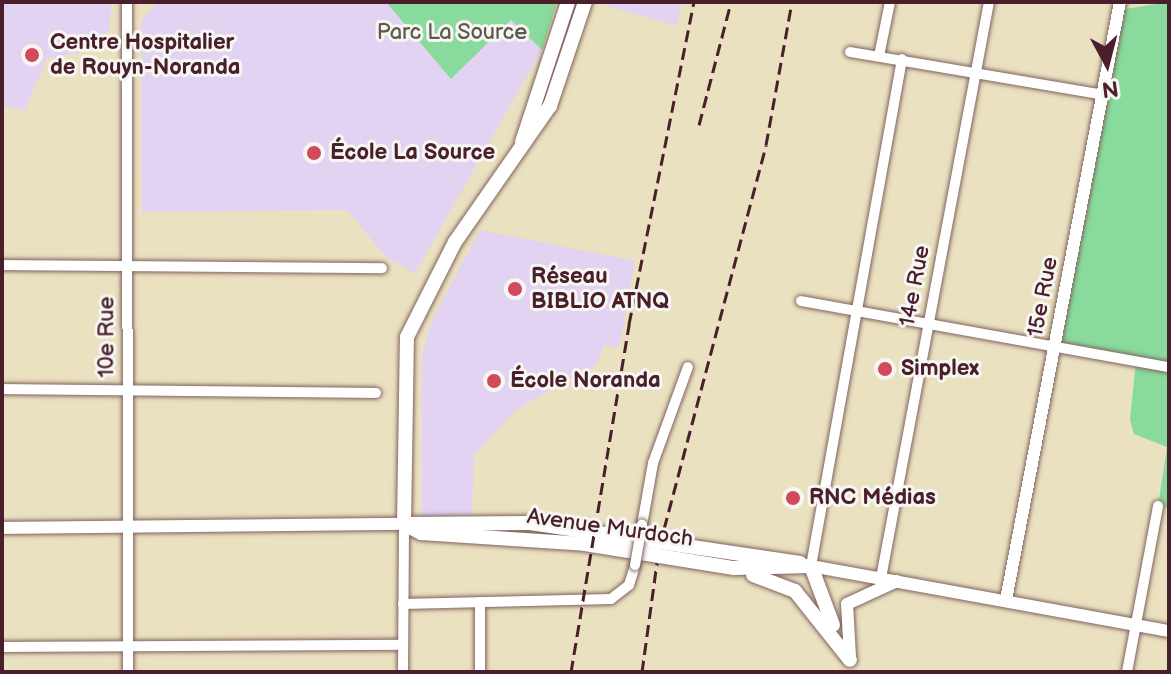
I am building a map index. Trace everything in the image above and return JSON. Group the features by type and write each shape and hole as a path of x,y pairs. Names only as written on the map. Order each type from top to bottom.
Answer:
{"main road":[{"path":"522,144 568,2"},
{"path":"404,524 407,337 431,281 566,73 585,2"},
{"name":"Avenue Murdoch","path":"404,524 530,523 811,566"},
{"name":"Avenue Murdoch","path":"404,524 434,535 585,544 722,566 811,566"},
{"path":"722,566 795,591 853,666"},
{"path":"811,566 853,666"}],"street":[{"name":"10e Rue","path":"127,2 128,672"},
{"path":"879,56 890,2"},
{"name":"14e Rue","path":"881,578 989,2"},
{"name":"15e Rue","path":"1006,600 1120,2"},
{"path":"850,52 1103,95"},
{"path":"811,566 902,59"},
{"path":"2,265 382,268"},
{"path":"801,301 1054,349 1169,367"},
{"path":"403,604 611,599 629,585 653,463 688,367"},
{"path":"2,389 376,393"},
{"path":"1127,672 1158,506"},
{"path":"403,672 404,524"},
{"name":"Avenue Murdoch","path":"2,528 404,524"},
{"name":"Avenue Murdoch","path":"811,566 1169,631"},
{"path":"853,666 847,604 897,581"},
{"path":"480,602 480,672"},
{"path":"2,647 403,645"}],"shaded area":[{"name":"Centre Hospitalier de Rouyn-Noranda","path":"2,2 112,2 109,31 78,53 47,58 25,110 2,106"},
{"name":"École La Source","path":"158,2 386,2 451,79 511,20 542,50 415,273 387,258 347,210 142,212 141,21"},
{"path":"593,2 681,2 677,26"},
{"name":"École Noranda","path":"480,230 635,261 619,348 603,345 598,364 517,409 474,455 472,515 422,516 422,357 431,322"}],"green space":[{"name":"Parc La Source","path":"386,2 557,2 542,50 511,20 451,79"},
{"path":"1169,2 1169,508 1158,506 1167,447 1134,434 1130,420 1136,361 1054,349 1119,10"}],"railway":[{"path":"571,672 629,324 694,2"},
{"path":"699,125 731,2"},
{"path":"664,529 766,145 792,2"},
{"path":"642,672 657,563"}],"place":[{"name":"Centre Hospitalier de Rouyn-Noranda","path":"32,55"},
{"name":"École La Source","path":"314,153"},
{"name":"Réseau BIBLIO ATNQ","path":"515,289"},
{"name":"Simplex","path":"885,369"},
{"name":"École Noranda","path":"494,381"},
{"name":"RNC Médias","path":"793,498"}]}
